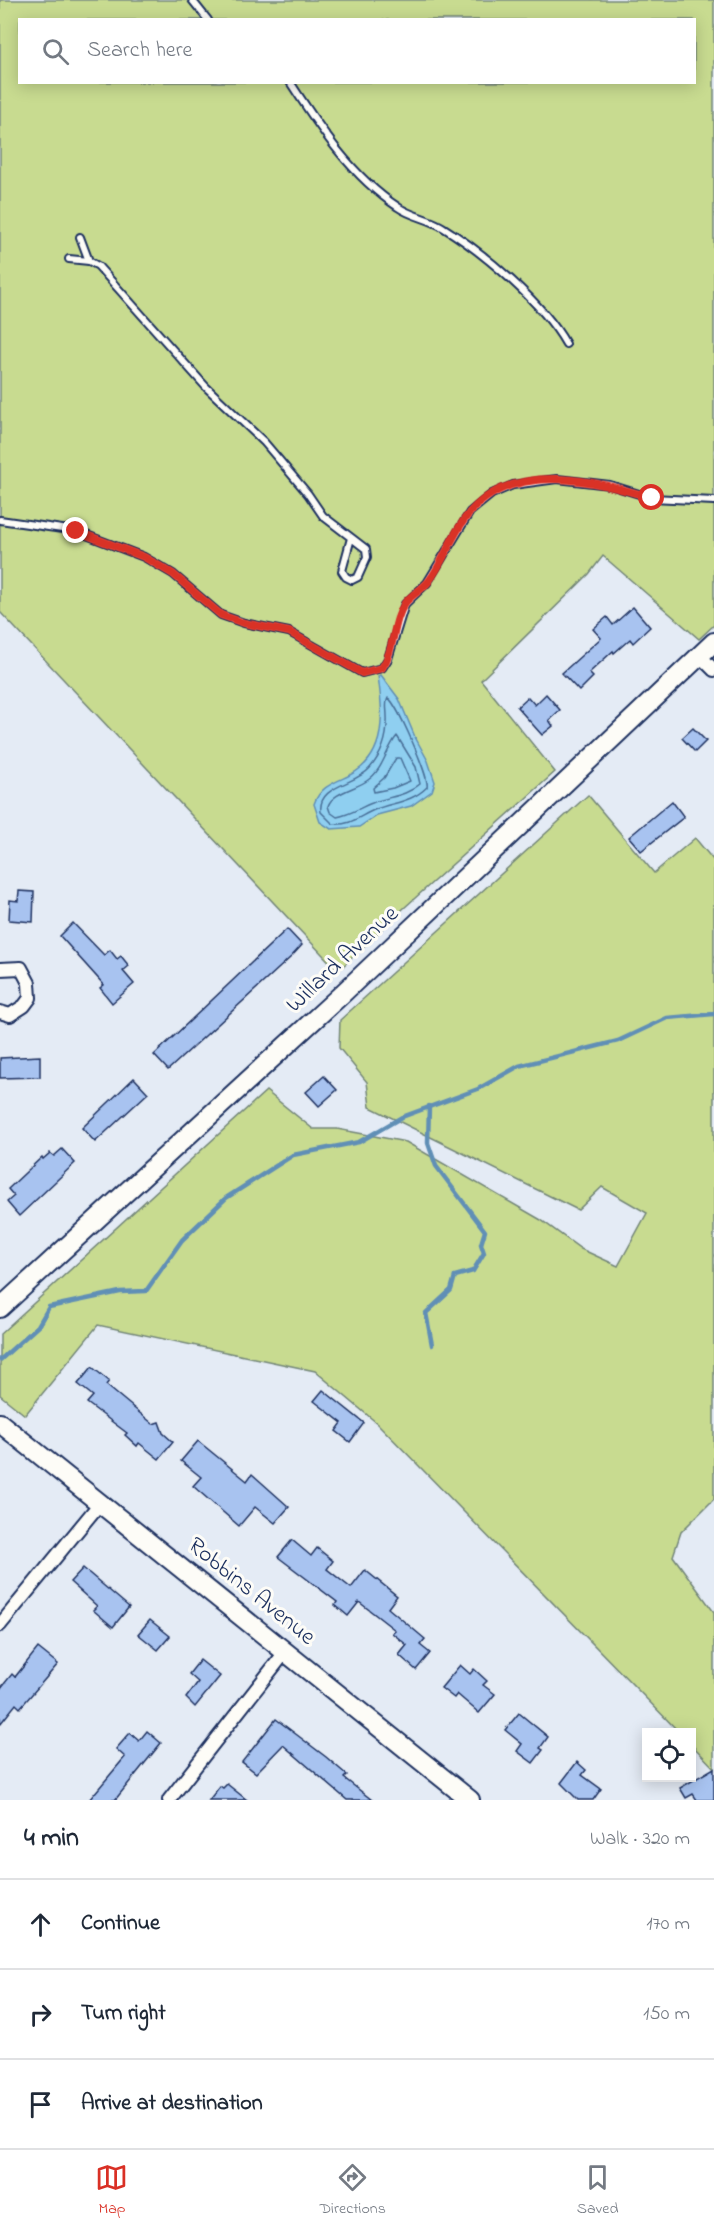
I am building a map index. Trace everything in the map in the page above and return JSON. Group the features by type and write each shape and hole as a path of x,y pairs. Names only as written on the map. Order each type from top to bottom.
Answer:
{"main road":[{"name":"Willard Avenue","path":"0,1308 350,987 714,642"},
{"name":"Robbins Avenue","path":"0,1423 470,1800"}],"street":[{"path":"699,655 714,670"},
{"path":"0,969 21,968 29,983 30,998 24,1006 10,1015 0,1012"},
{"path":"0,1625 101,1502"},
{"path":"169,1800 286,1651"}],"lane":[{"path":"192,0 206,18"},
{"path":"291,84 324,132 382,195 399,208 444,227 474,249 548,319 566,344"},
{"path":"80,237 89,261"},
{"path":"69,259 89,261 98,266 206,387 264,442 308,494 323,516 366,549 367,557 358,577 352,580 345,578 342,571 351,538"},
{"path":"0,520 76,531 144,557 173,574 221,615 244,623 289,632 362,673 382,668 388,659 405,603 427,584 470,512 492,494 513,485 557,479 610,485 672,501 714,501"}],"green space":[{"path":"0,0 714,0 714,625 699,639 603,556 589,574 481,680 555,772 404,908 338,971 0,612"},
{"path":"588,795 654,873 695,838 714,861 714,1499 681,1532 673,1556 714,1612 714,1768 696,1749 696,1728 675,1728 378,1424 315,1371 98,1325 25,1415 0,1395 0,1334 266,1091 313,1129 337,1129 406,1142 541,1220 581,1249 618,1266 647,1213 602,1187 578,1210 370,1107 367,1082 339,1048 340,1020"}],"water":[{"path":"381,675 399,699 428,761 435,782 432,791 411,806 377,815 359,827 331,829 320,822 314,804 323,790 361,768 370,758 380,733 381,705 378,676"}],"building":[{"path":"633,607 650,627 633,643 630,639 614,653 613,651 589,673 593,677 579,691 562,673 601,638 593,629 607,617 613,625"},
{"path":"546,694 560,710 549,720 553,726 542,735 517,707 528,697 535,705"},
{"path":"693,728 706,741 695,752 682,738"},
{"path":"672,801 684,817 641,851 629,837"},
{"path":"19,891 34,892 33,922 9,920 10,900 18,901"},
{"path":"73,923 104,955 110,950 117,959 121,956 129,966 123,971 134,984 112,1003 100,988 104,985 60,936"},
{"path":"287,929 302,945 168,1070 154,1055"},
{"path":"40,1056 40,1077 0,1078 0,1058"},
{"path":"324,1076 337,1090 319,1106 306,1092"},
{"path":"134,1078 148,1093 95,1142 82,1128"},
{"path":"62,1149 75,1163 19,1216 7,1202 14,1196 8,1189 42,1157 43,1159 50,1153 54,1156"},
{"path":"92,1367 109,1381 106,1385 153,1424 159,1422 163,1433 173,1442 159,1459 139,1443 137,1446 125,1435 127,1433 87,1403 93,1396 78,1384"},
{"path":"323,1390 364,1423 350,1442 336,1431 342,1423 314,1401"},
{"path":"198,1441 247,1481 252,1474 289,1507 275,1523 255,1507 239,1526 193,1486 201,1477 181,1461"},
{"path":"292,1540 311,1556 317,1548 333,1561 327,1569 351,1588 365,1570 397,1596 388,1608 425,1639 420,1645 430,1653 416,1670 399,1655 407,1645 392,1633 395,1630 359,1602 348,1616 335,1605 337,1602 278,1557"},
{"path":"83,1568 129,1607 113,1627 93,1610 97,1606 70,1582"},
{"path":"150,1620 170,1636 158,1650 138,1634"},
{"path":"38,1648 58,1664 20,1708 16,1704 0,1724 0,1689 12,1674 15,1677"},
{"path":"200,1660 220,1676 195,1707 186,1698 198,1682 189,1674"},
{"path":"460,1665 470,1674 474,1669 487,1681 483,1685 495,1694 479,1713 457,1694 454,1698 441,1688"},
{"path":"519,1713 548,1737 540,1748 543,1750 533,1763 517,1751 522,1744 505,1730"},
{"path":"276,1719 326,1757 347,1775 344,1778 372,1800 347,1800 283,1745 256,1773 242,1762"},
{"path":"147,1731 161,1743 115,1800 89,1800 125,1757 116,1749 130,1733 139,1741"},
{"path":"577,1762 586,1770 582,1775 601,1789 593,1800 578,1800 561,1783"},
{"path":"714,1768 714,1800 697,1800 693,1794 686,1798 680,1788 690,1782 696,1782 696,1779"},
{"path":"227,1784 247,1800 209,1800 220,1786 223,1788"}],"waterway":[{"path":"0,1360 38,1326 49,1307 120,1292 146,1291 182,1240 226,1198 293,1155 359,1142 402,1117 478,1089 519,1066 618,1041 667,1018 714,1014"},
{"path":"429,1106 428,1143 436,1166 485,1231 481,1244 484,1253 473,1271 455,1276 451,1290 426,1313 432,1345"}],"route":[{"path":"76,531 144,557 173,574 203,602 221,615 244,623 289,632 362,673 382,668 388,659 405,603 427,584 461,524 482,500 513,485 557,479 610,485 652,498"}]}
